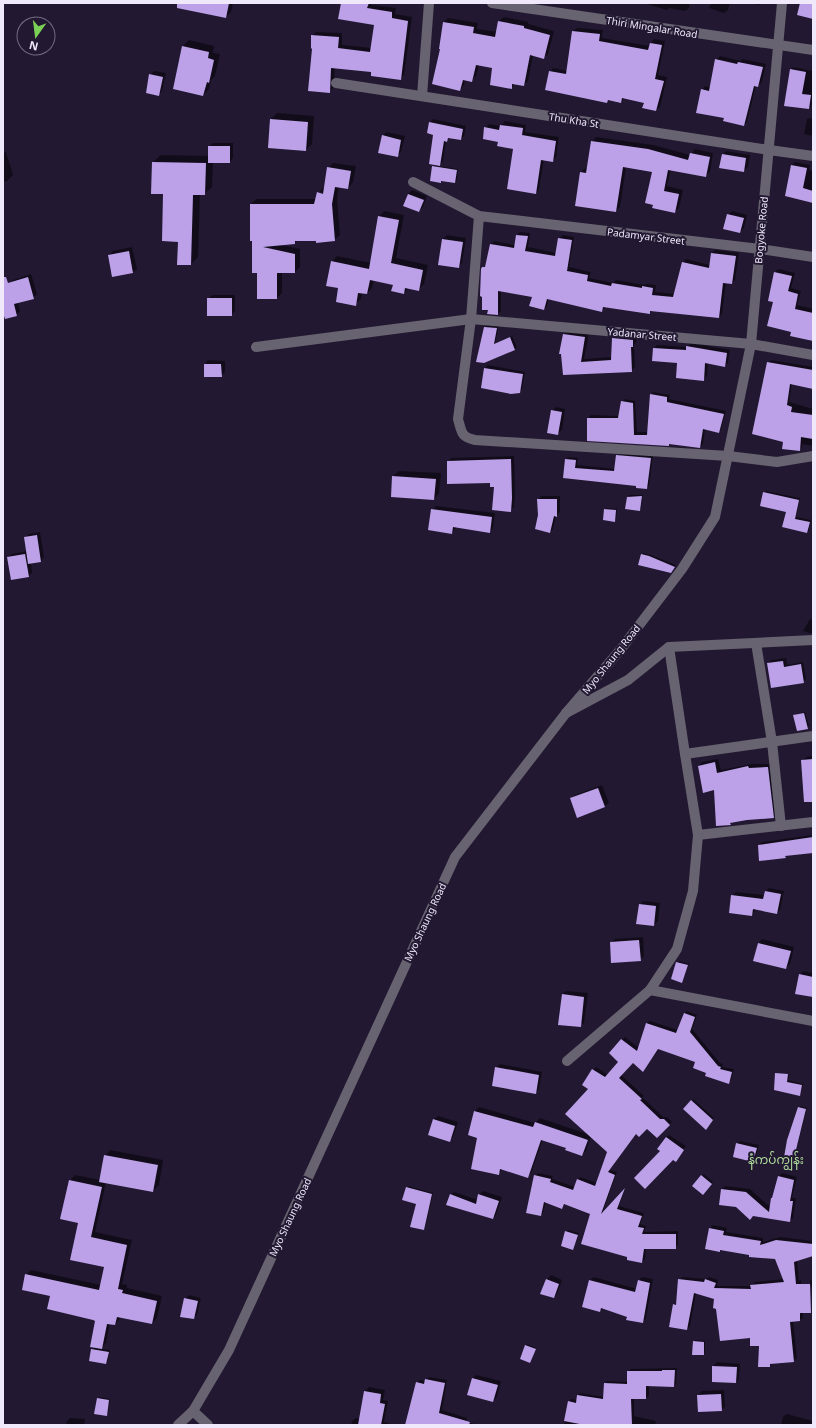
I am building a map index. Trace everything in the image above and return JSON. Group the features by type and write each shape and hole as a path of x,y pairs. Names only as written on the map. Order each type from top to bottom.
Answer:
{"street":[{"path":"422,96 429,3"},
{"name":"Thiri Mingalar Road","path":"492,3 813,50"},
{"name":"Bogyoke Road","path":"728,456 751,344 782,3"},
{"name":"Thu Kha St","path":"336,83 813,156"},
{"path":"413,182 479,216 471,319 458,419 462,434 466,438 476,440 728,456 777,462 813,456"},
{"name":"Padamyar Street","path":"479,216 760,249 813,257"},
{"name":"Yadanar Street","path":"256,347 471,319 751,344 813,355"},
{"name":"Myo Shaung Road","path":"178,1425 193,1411 230,1350 456,857 566,713 621,649 682,569 715,517 728,456"},
{"path":"566,713 628,680 669,648 813,640"},
{"path":"756,643 772,742 781,826"},
{"path":"567,1062 650,990 677,949 693,891 698,835 684,754 669,648"},
{"path":"684,754 813,736"},
{"path":"698,835 813,822"},
{"path":"650,990 813,1021"},
{"path":"193,1411 208,1425"}],"building":[{"path":"177,3 229,3 226,18 177,8"},
{"path":"341,3 369,3 367,8 392,12 392,18 408,21 401,80 371,76 371,72 331,68 330,93 308,91 312,49 311,35 339,37 338,48 370,52 374,25 338,19"},
{"path":"800,3 813,3 813,19 797,15"},
{"path":"498,21 524,26 524,28 550,35 544,59 530,55 524,86 512,84 512,89 490,85 492,68 476,65 472,82 463,80 460,91 432,84 440,49 443,22 474,27 473,33 495,37"},
{"path":"572,31 600,34 599,41 648,50 650,43 662,45 655,79 664,81 656,111 642,108 644,103 622,98 621,103 608,100 607,103 545,90 549,71 566,74"},
{"path":"182,46 209,52 208,58 214,60 209,83 207,82 203,96 173,89"},
{"path":"715,59 737,64 738,62 763,67 758,87 754,86 744,126 723,121 724,118 696,113 701,89 709,91"},
{"path":"790,69 806,72 802,94 811,95 809,109 784,106"},
{"path":"149,74 163,77 159,96 146,93"},
{"path":"270,119 308,122 306,151 268,148"},
{"path":"429,122 463,129 461,140 448,138 447,142 444,141 440,166 429,164 433,135 427,133"},
{"path":"500,125 523,128 522,135 556,141 553,162 541,160 536,194 507,189 513,149 497,146 498,142 483,139 484,127 499,130"},
{"path":"382,135 401,140 398,157 378,153"},
{"path":"591,141 648,149 688,160 690,153 710,157 706,177 668,170 664,191 679,194 675,213 652,208 653,205 645,203 652,172 623,167 616,212 575,206 580,172 586,173"},
{"path":"208,146 230,146 230,163 208,163"},
{"path":"722,154 746,158 744,172 719,168"},
{"path":"152,162 206,163 205,195 193,195 191,265 177,265 178,242 162,241 163,194 151,194"},
{"path":"791,165 807,168 803,188 813,191 813,203 785,196"},
{"path":"432,166 457,170 455,183 430,181"},
{"path":"327,167 351,171 348,189 335,187 332,204 335,241 316,243 316,241 295,241 295,244 263,247 295,254 295,273 277,273 277,299 257,299 257,273 252,273 250,204 314,204 317,192 323,194"},
{"path":"408,194 424,200 419,212 403,206"},
{"path":"727,214 744,218 740,233 723,229"},
{"path":"378,216 399,220 391,263 423,270 419,291 405,288 404,294 391,291 393,285 370,280 367,294 358,293 356,306 336,302 338,288 326,286 331,261 369,269"},
{"path":"516,235 528,236 525,251 555,256 558,238 572,240 567,271 588,275 587,281 611,286 612,283 642,288 642,286 653,288 652,295 673,297 682,262 709,268 711,253 736,256 732,284 723,283 719,318 650,311 650,314 603,307 602,312 547,299 544,310 529,306 532,297 498,291 498,315 487,314 488,310 482,310 482,297 480,296 481,269 482,267 485,267 490,244 514,248"},
{"path":"442,239 463,242 459,268 438,265"},
{"path":"129,251 133,273 112,277 108,255"},
{"path":"774,272 792,276 788,291 798,294 795,309 813,313 813,341 790,336 791,332 767,326 773,302 768,301"},
{"path":"3,277 6,277 8,283 28,277 34,299 14,304 17,316 5,319 3,313"},
{"path":"207,298 232,298 232,316 207,316"},
{"path":"484,327 497,328 494,344 510,337 515,350 484,363 476,362"},
{"path":"563,334 585,337 581,362 611,360 612,338 633,340 633,347 631,347 632,372 563,375 561,354 559,354"},
{"path":"686,346 727,353 725,367 705,363 704,381 676,378 677,363 652,361 653,348 686,350"},
{"path":"767,362 813,370 813,389 790,384 787,405 792,407 791,412 813,415 813,439 801,437 800,451 782,449 783,442 752,434"},
{"path":"204,364 221,364 222,377 204,377"},
{"path":"484,368 523,374 520,393 511,394 481,388"},
{"path":"650,394 667,397 667,402 724,414 719,433 703,429 700,448 669,444 669,446 587,441 587,418 618,418 621,401 633,403 634,435 647,435"},
{"path":"551,410 562,412 558,435 547,433"},
{"path":"616,455 651,458 647,489 636,488 636,486 563,478 565,459 576,460 575,468 614,471"},
{"path":"511,459 511,512 492,510 494,487 490,487 490,483 447,484 447,461"},
{"path":"392,476 436,479 434,500 391,497"},
{"path":"763,492 799,500 795,519 810,522 807,533 782,527 786,512 760,506"},
{"path":"642,496 640,511 625,509 627,497"},
{"path":"537,499 557,499 557,517 554,516 550,533 535,529 538,515"},
{"path":"431,509 492,517 490,533 453,527 452,534 428,530"},
{"path":"604,509 616,510 615,522 603,520"},
{"path":"37,535 41,562 28,564 24,537"},
{"path":"25,554 29,577 11,580 7,557"},
{"path":"641,554 675,567 671,573 638,565"},
{"path":"783,661 784,667 801,664 804,683 771,688 767,663"},
{"path":"804,713 808,729 797,731 793,715"},
{"path":"813,759 813,802 804,802 801,760"},
{"path":"715,762 717,773 748,766 749,768 768,767 774,818 747,820 730,823 731,825 716,826 714,790 703,793 698,766"},
{"path":"598,788 605,807 577,818 570,798"},
{"path":"813,837 813,853 759,861 758,845"},
{"path":"765,891 781,894 777,914 753,909 752,916 729,913 731,895 763,899"},
{"path":"639,904 656,906 654,926 636,924"},
{"path":"639,940 641,961 611,963 610,942"},
{"path":"758,943 791,951 786,969 753,961"},
{"path":"676,962 688,965 682,983 671,979"},
{"path":"799,974 813,977 813,997 795,994"},
{"path":"562,994 584,997 581,1027 558,1025"},
{"path":"684,1013 695,1017 690,1032 718,1066 721,1067 720,1069 732,1072 729,1084 705,1076 706,1073 693,1068 695,1062 658,1049 643,1072 633,1063 619,1078 642,1099 640,1100 660,1119 664,1119 670,1125 657,1138 647,1129 639,1137 636,1134 608,1172 615,1175 601,1214 625,1188 617,1209 642,1216 638,1227 644,1228 642,1234 676,1234 676,1249 644,1249 642,1263 627,1260 627,1257 581,1244 590,1214 564,1204 562,1209 544,1202 541,1216 526,1213 534,1175 551,1179 550,1182 573,1190 577,1179 595,1186 607,1152 565,1114 588,1089 582,1085 592,1069 605,1077 618,1062 609,1053 621,1039 637,1051 646,1023 676,1033"},
{"path":"495,1067 539,1075 536,1094 492,1086"},
{"path":"775,1073 788,1074 787,1082 802,1085 800,1096 774,1090"},
{"path":"691,1100 713,1120 706,1130 683,1109"},
{"path":"798,1107 806,1109 792,1166 783,1163 787,1140"},
{"path":"474,1111 533,1127 535,1122 588,1140 582,1156 565,1150 566,1148 541,1140 528,1178 500,1169 499,1175 471,1169 477,1138 468,1135"},
{"path":"433,1119 455,1126 450,1142 428,1135"},
{"path":"666,1137 684,1150 676,1162 673,1160 645,1189 634,1178 660,1151 657,1149"},
{"path":"736,1143 757,1148 753,1162 733,1157"},
{"path":"104,1155 158,1165 153,1192 99,1182"},
{"path":"701,1175 712,1184 703,1195 692,1186"},
{"path":"778,1176 794,1180 790,1201 793,1201 790,1222 753,1216 750,1220 736,1207 719,1205 721,1189 746,1192 769,1212 771,1198"},
{"path":"69,1180 102,1187 91,1237 127,1245 118,1289 123,1290 122,1293 157,1301 152,1324 117,1317 115,1325 107,1324 102,1349 90,1347 95,1321 47,1309 50,1296 22,1290 25,1274 99,1290 104,1267 70,1260 78,1223 60,1219"},
{"path":"406,1187 432,1194 424,1230 410,1227 416,1204 402,1200"},
{"path":"450,1194 476,1204 478,1194 499,1201 493,1219 446,1205"},
{"path":"709,1228 724,1231 723,1235 761,1241 760,1245 776,1240 813,1244 813,1256 794,1262 796,1284 810,1284 811,1313 800,1313 800,1321 790,1322 794,1362 770,1364 770,1367 758,1367 759,1346 750,1346 750,1338 720,1341 716,1309 713,1308 714,1299 694,1293 687,1330 669,1327 673,1304 676,1305 678,1279 704,1282 705,1279 716,1283 714,1288 751,1289 750,1285 784,1282 775,1259 749,1257 749,1255 705,1249"},
{"path":"565,1231 578,1235 573,1250 561,1246"},
{"path":"546,1279 559,1284 554,1298 540,1294"},
{"path":"589,1280 635,1292 638,1280 650,1283 643,1323 626,1320 627,1317 601,1308 600,1312 582,1307"},
{"path":"184,1298 198,1301 194,1319 180,1317"},
{"path":"693,1341 704,1342 704,1355 692,1355"},
{"path":"525,1345 536,1349 530,1363 520,1359"},
{"path":"91,1349 109,1352 106,1364 89,1361"},
{"path":"712,1366 737,1367 736,1383 712,1382"},
{"path":"675,1370 674,1387 646,1386 646,1399 631,1399 632,1425 585,1425 564,1421 568,1401 576,1403 577,1395 603,1399 604,1383 627,1384 627,1371"},
{"path":"472,1378 498,1385 493,1402 467,1395"},
{"path":"425,1379 445,1383 439,1413 470,1422 469,1425 405,1425 416,1382 424,1384"},
{"path":"364,1391 381,1394 380,1403 385,1404 381,1425 358,1425"},
{"path":"721,1394 722,1411 698,1412 697,1395"},
{"path":"97,1398 109,1400 107,1416 94,1414"}],"district":[{"name":"နံကပ်ကျွန်း","path":"776,1160"}]}
